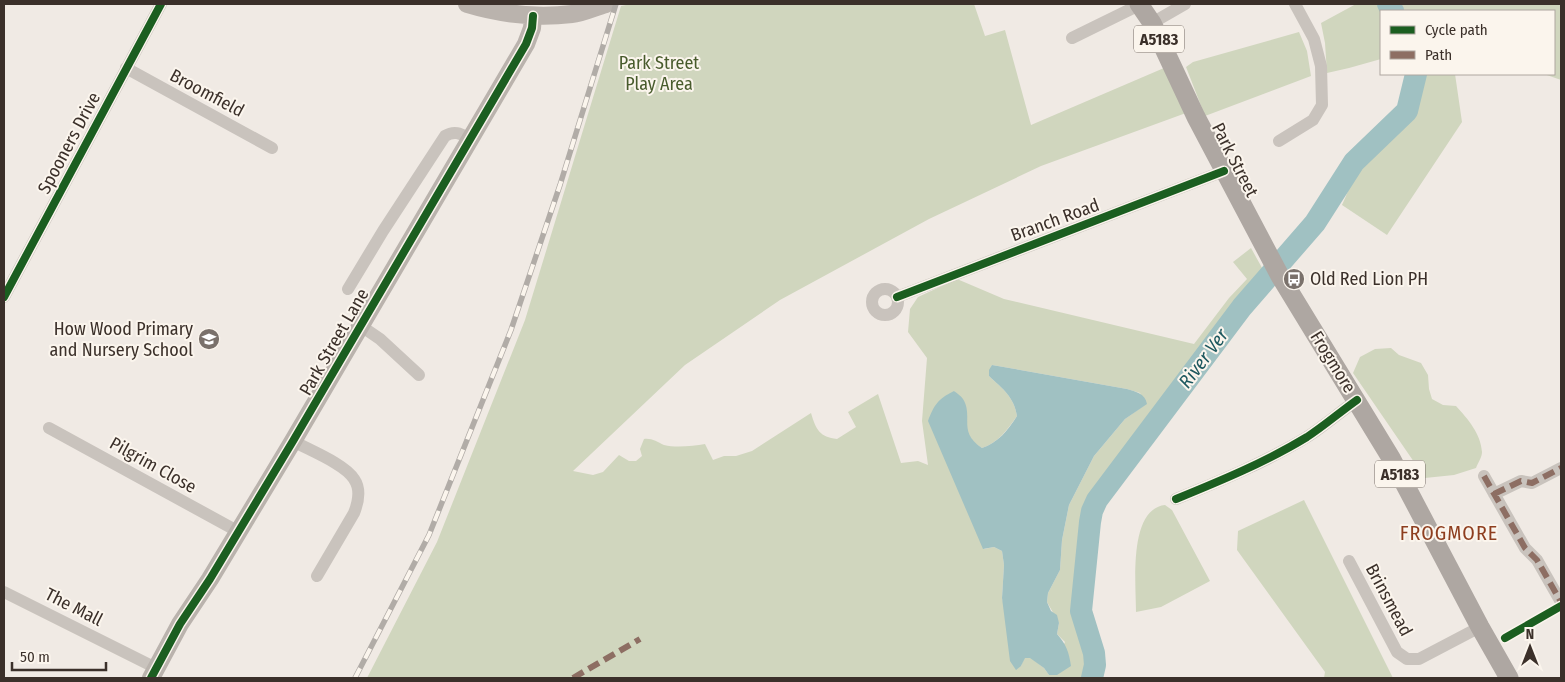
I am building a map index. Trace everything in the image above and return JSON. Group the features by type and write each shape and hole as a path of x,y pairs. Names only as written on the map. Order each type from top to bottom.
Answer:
{"main road":[{"name":"Park Street","path":"1139,4 1152,24 1196,118 1269,257"},
{"name":"Frogmore","path":"1269,257 1392,458 1480,627 1509,678"}],"street":[{"name":"Spooners Drive","path":"4,297 161,4"},
{"path":"467,4 507,13 533,16 572,14 606,4"},
{"path":"1072,38 1139,4"},
{"path":"1152,24 1185,4"},
{"path":"1279,141 1313,120 1322,105 1320,66 1314,39 1295,4"},
{"name":"Park Street Lane","path":"153,673 180,624 294,441 526,44 530,36 533,16"},
{"name":"Broomfield","path":"126,68 272,148"},
{"name":"Park Street Lane","path":"348,289 445,136 453,132 460,133 471,139"},
{"name":"Branch Road","path":"897,297 1224,171"},
{"path":"360,326 380,339 419,375"},
{"path":"1176,499 1209,486 1283,450 1308,436 1357,400"},
{"name":"Pilgrim Close","path":"49,428 239,532"},
{"path":"294,441 350,474 355,480 358,496 358,503 354,513 317,576"},
{"path":"1494,494 1521,481 1532,483 1561,468"},
{"path":"1484,476 1525,548 1537,560 1561,602"},
{"name":"Brinsmead","path":"1349,561 1397,652 1407,659 1419,659 1480,627"},
{"name":"The Mall","path":"4,592 153,673"}],"green space":[{"name":"Park Street Play Area","path":"631,4 974,4 985,36 1005,30 1031,125 1164,68 1186,113 1041,166 929,219 780,300 685,365 573,471 593,475 603,472 619,455 629,461 636,461 642,456 640,449 644,439 674,446 705,444 713,460 724,456 736,456 752,451 811,413 820,432 837,439 856,427 848,412 878,394 901,463 918,461 928,465 922,421 927,358 908,332 910,309 918,297 957,279 1004,299 1194,344 1229,298 1247,279 1233,262 1251,248 1266,275 1202,349 1087,505 1079,619 1091,667 1089,678 367,678 437,542 525,320 621,6","holes":["992,365 1127,389 1140,393 1146,404 1125,419 1094,456 1069,505 1062,540 1060,570 1048,593 1047,602 1059,623 1057,634 1065,642 1049,675 1044,668 1030,657 1024,658 1021,666 1002,598 1004,565 1002,551 994,547 984,549 954,391 966,408 967,432 974,443 982,448 988,446 1006,431 1017,416 1011,398 989,376"]},
{"path":"1356,4 1377,4 1380,10 1380,59 1327,73 1325,43 1321,23"},
{"path":"1398,4 1561,4 1561,80 1547,75 1555,75 1555,10 1401,10"},
{"path":"1299,32 1307,51 1311,76 1205,116 1186,67 1193,62"},
{"path":"1424,75 1455,75 1462,122 1387,235 1342,205 1360,167 1409,113 1417,101 1422,88"},
{"path":"1391,348 1399,355 1421,363 1428,375 1432,399 1443,405 1456,406 1469,422 1481,445 1482,454 1476,468 1454,475 1425,478 1353,373 1360,357 1375,349"},
{"path":"1304,500 1393,678 1324,678 1325,672 1237,550 1238,531"},
{"path":"1165,505 1172,510 1210,581 1161,607 1136,612 1135,567 1140,533 1145,520 1153,510"}],"water":[{"path":"992,365 1127,389 1142,395 1147,404 1125,419 1094,456 1069,505 1062,540 1060,570 1048,593 1047,602 1051,611 1057,615 1059,623 1057,634 1067,649 1071,666 1057,675 1049,675 1044,668 1030,658 1025,658 1021,666 1016,670 1010,661 1002,598 1004,565 1002,551 994,547 983,549 928,421 937,403 954,391 962,398 966,406 968,430 974,442 982,448 998,439 1017,416 1011,398 989,376 989,370"}],"waterway":[{"name":"River Ver","path":"1388,4 1392,10"},
{"name":"River Ver","path":"1092,678 1095,665 1094,653 1081,611 1090,522 1097,500 1242,307 1315,223 1354,162 1407,111 1416,75"}],"railway":[{"path":"355,678 429,535 511,330 560,185 616,4"}],"marked path":[{"path":"1494,494 1521,481 1532,483 1561,468"},
{"path":"1484,476 1525,548 1537,560 1561,602"},
{"path":"573,678 640,639"}],"cycle path":[{"path":"4,297 161,4"},
{"path":"151,678 180,624 210,579 293,441 526,44 532,28 533,16"},
{"path":"897,297 1224,171"},
{"path":"1176,499 1243,471 1275,455 1313,433 1357,400"},
{"path":"1505,638 1561,606"}],"place":[{"name":"Old Red Lion PH","path":"1294,279"},
{"name":"How Wood Primary and Nursery School","path":"209,339"}],"district":[{"name":"FROGMORE","path":"1449,533"}]}
